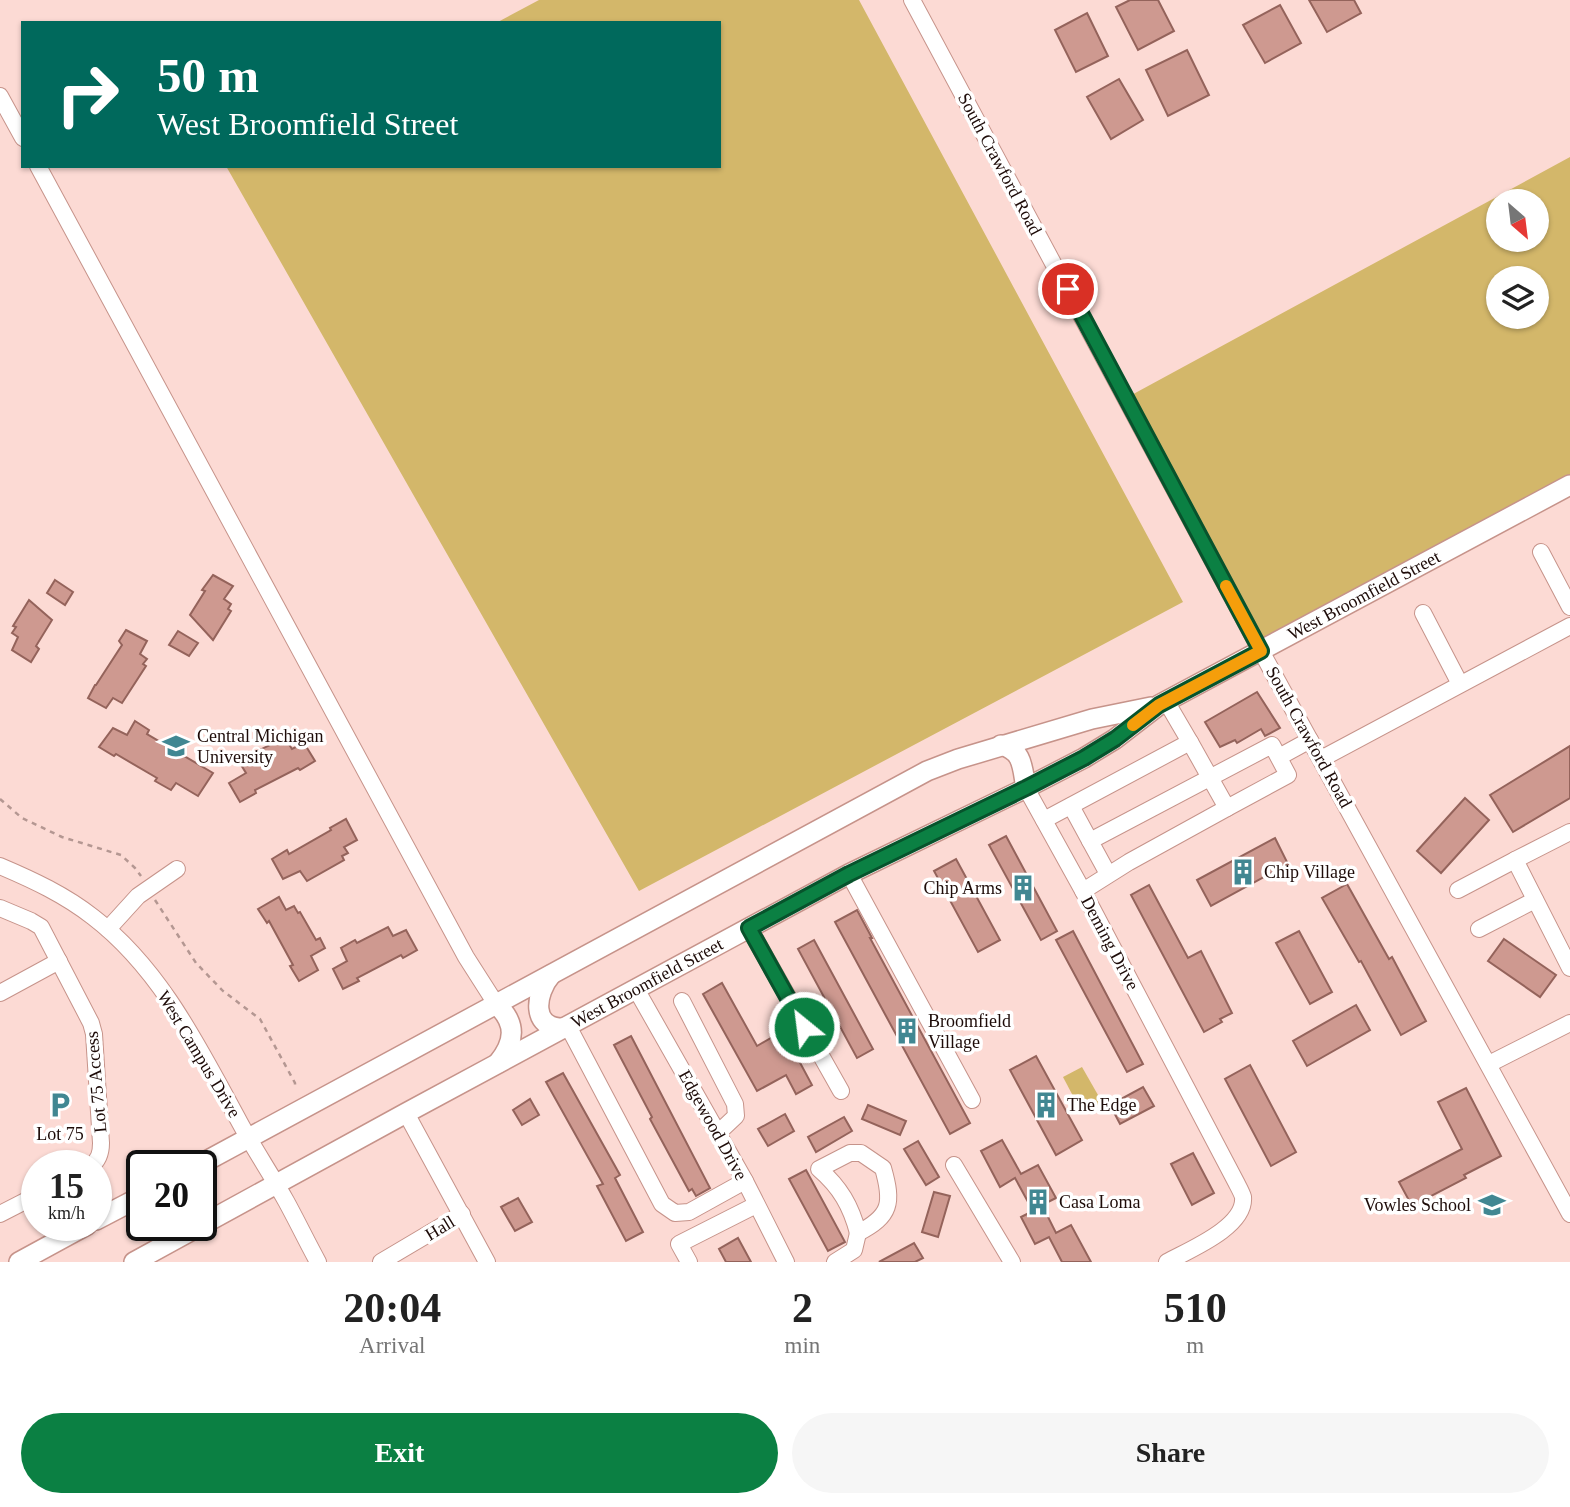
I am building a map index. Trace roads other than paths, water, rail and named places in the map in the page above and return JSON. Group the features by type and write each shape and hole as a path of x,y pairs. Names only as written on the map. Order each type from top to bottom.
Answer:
{"main road":[{"name":"West Broomfield Street","path":"139,1260 849,874 1026,788 1104,746 1162,703 1570,485"},
{"name":"West Broomfield Street","path":"217,1155 920,774 958,759 1103,716 1162,703"},
{"path":"1001,746 1012,749 1019,757 1026,788"},
{"path":"555,972 543,986 538,1006 545,1022 556,1028 566,1027"},
{"path":"496,1004 508,1020 512,1037 509,1048 497,1064"},
{"path":"19,1262 58,1241"}],"street":[{"name":"South Crawford Road","path":"912,0 1261,651 1570,1214"},
{"path":"0,96 21,134"},
{"path":"39,168 459,961 496,1004"},
{"path":"1541,552 1570,607"},
{"path":"1423,613 1460,684"},
{"path":"1321,759 1570,626"},
{"path":"1162,703 1190,742 1227,808"},
{"path":"1279,757 1310,740"},
{"path":"1044,820 1190,742"},
{"path":"1083,891 1108,874 1288,775 1272,745 1090,841"},
{"name":"Deming Drive","path":"1026,788 1083,891 1243,1198 1238,1216 1227,1227 1167,1262"},
{"path":"1071,806 1108,874"},
{"path":"1458,890 1570,832"},
{"path":"1515,860 1570,968"},
{"name":"West Campus Drive","path":"0,866 45,886 92,916 127,947 149,972 196,1042 317,1262"},
{"path":"108,929 147,888 177,869"},
{"path":"849,874 972,1100"},
{"path":"1479,929 1535,900"},
{"name":"Lot 75 Access","path":"0,908 31,920 41,927 91,1023 94,1034 100,1150"},
{"path":"749,928 841,1091"},
{"path":"0,993 59,961"},
{"name":"Edgewood Drive","path":"636,989 718,1133 786,1262"},
{"path":"682,1001 735,1104 736,1116 718,1133"},
{"path":"1489,1064 1570,1023"},
{"path":"566,1027 662,1204 675,1213 689,1212 744,1181"},
{"path":"406,1113 487,1262"},
{"path":"835,1262 854,1250 858,1233 854,1217 835,1183 819,1169 850,1153 861,1153 883,1168 889,1195 886,1212 858,1233"},
{"path":"954,1165 1012,1262"},
{"path":"0,1214 21,1203"},
{"path":"689,1262 679,1244 756,1205"},
{"name":"Hall","path":"381,1262 462,1214"}],"place":[{"name":"Central Michigan University","path":"176,746"},
{"name":"Chip Village","path":"1243,872"},
{"name":"Chip Arms","path":"1023,888"},
{"name":"Broomfield Village","path":"907,1031"},
{"name":"Lot 75","path":"60,1105"},
{"name":"The Edge","path":"1046,1105"},
{"name":"Casa Loma","path":"1038,1202"},
{"name":"Vowles School","path":"1492,1205"}]}
